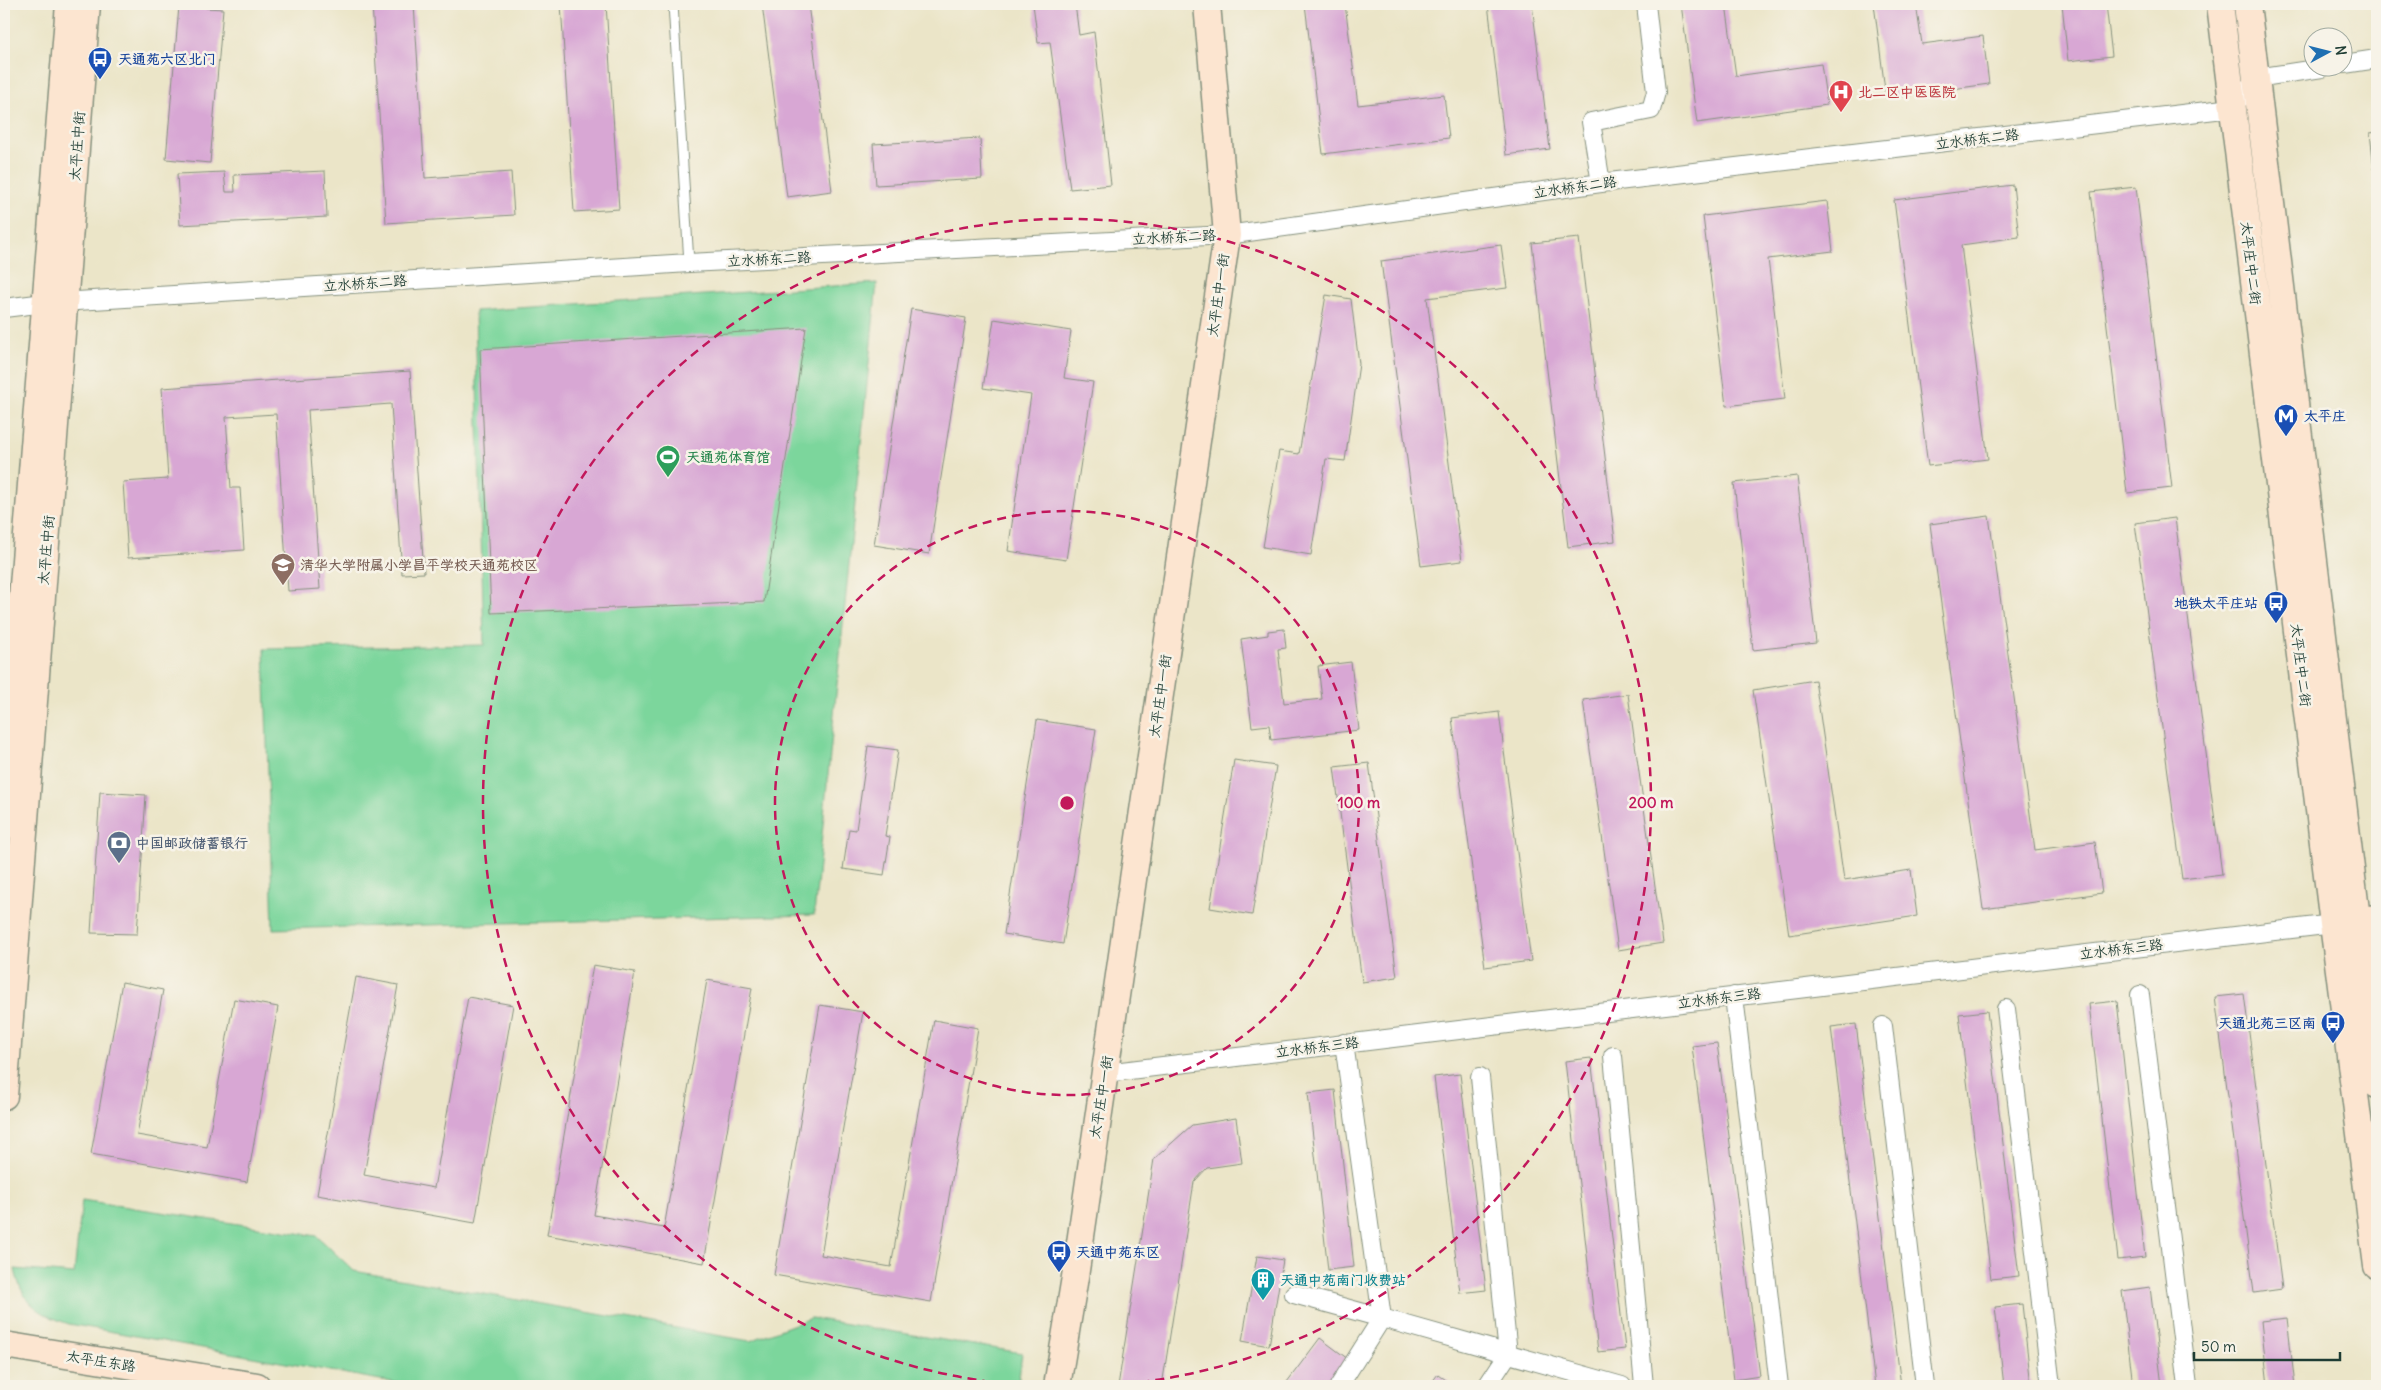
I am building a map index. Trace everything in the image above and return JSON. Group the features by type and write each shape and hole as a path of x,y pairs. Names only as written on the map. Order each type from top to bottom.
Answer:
{"main road":[{"name":"太平庄中街","path":"4,1096 56,303 69,4"},
{"name":"太平庄中街","path":"4,826 5,796 87,4"},
{"name":"太平庄中一街","path":"1057,1386 1105,1072 1227,234 1207,4"},
{"name":"太平庄中二街","path":"2220,4 2232,108 2355,921 2377,1266"},
{"name":"太平庄中二街","path":"2247,4 2355,921 2377,1085"},
{"name":"太平庄东路","path":"4,1345 257,1386"}],"street":[{"path":"1601,183 1592,122 1651,110 1656,92 1646,4"},
{"path":"2354,62 2377,59"},
{"path":"2232,108 2256,78 2304,71"},
{"name":"立水桥东二路","path":"4,308 56,303 689,263 1227,234 1601,183 2232,108"},
{"name":"立水桥东三路","path":"1105,1072 2355,921"},
{"path":"2140,995 2188,1386"},
{"path":"1734,996 1779,1386"},
{"path":"2006,1009 2051,1386"},
{"path":"1883,1026 1925,1386"},
{"path":"1339,1386 1382,1318 1344,1043"},
{"path":"1613,1056 1644,1386"},
{"path":"1480,1077 1508,1354 1487,1386"},
{"path":"1294,1294 1622,1386"}],"lane":[{"path":"673,4 689,263"}],"green space":[{"name":"天通苑体育馆","path":"877,283 814,915 273,929 264,649 484,645 475,311"},
{"path":"82,1200 317,1236 354,1271 750,1341 811,1318 1022,1353 1018,1386 414,1386 69,1324 48,1316 33,1305 22,1290 15,1269 74,1274"}],"building":[{"path":"164,4 207,4 206,8 223,9 210,163 166,159 179,6"},
{"path":"372,4 414,4 425,178 511,172 514,215 386,223"},
{"path":"561,4 606,4 619,209 574,212"},
{"path":"762,4 808,4 832,191 787,197"},
{"path":"1033,4 1075,4 1079,35 1094,32 1111,185 1070,189 1050,42 1038,43"},
{"path":"1305,4 1345,4 1358,105 1444,95 1449,138 1323,154"},
{"path":"1488,4 1532,4 1550,149 1506,155"},
{"path":"1681,4 1726,4 1736,76 1821,64 1827,105 1697,123"},
{"path":"1874,4 1916,4 1922,44 1983,36 1989,84 1886,98"},
{"path":"2062,4 2106,4 2112,56 2068,61"},
{"path":"2377,132 2377,186 2376,186 2370,133"},
{"path":"980,138 982,179 876,185 873,144"},
{"path":"325,171 327,217 180,225 177,174 224,172 226,192 235,192 234,175"},
{"path":"2013,185 2019,237 1961,245 1988,459 1928,466 1894,200"},
{"path":"2136,187 2172,488 2127,493 2091,192"},
{"path":"1827,201 1833,251 1768,259 1785,399 1726,406 1703,216"},
{"path":"1579,238 1615,541 1568,547 1532,243"},
{"path":"1501,245 1507,288 1427,298 1462,561 1421,566 1381,261"},
{"path":"1326,295 1351,299 1359,364 1345,461 1326,459 1311,555 1263,547 1279,451 1299,454"},
{"path":"911,309 966,318 929,554 874,545"},
{"path":"994,319 1071,331 1064,378 1093,382 1066,560 1008,551 1031,395 983,388"},
{"path":"806,328 764,602 491,613 480,349"},
{"path":"410,371 424,573 402,574 391,404 308,410 320,589 288,591 276,414 226,417 231,488 240,488 244,550 128,558 123,482 168,479 162,388"},
{"path":"1797,476 1816,643 1753,650 1734,483"},
{"path":"1989,516 2035,850 2095,842 2102,893 1983,909 1930,524"},
{"path":"2175,518 2222,874 2182,879 2135,523"},
{"path":"1284,629 1286,648 1278,649 1284,703 1322,699 1318,666 1351,662 1359,730 1271,740 1269,725 1252,727 1241,639 1268,635 1268,631"},
{"path":"1815,680 1844,880 1911,870 1917,916 1789,935 1753,690"},
{"path":"1628,694 1663,943 1618,950 1583,700"},
{"path":"1499,712 1531,961 1485,967 1452,718"},
{"path":"1037,720 1096,729 1063,944 1004,934"},
{"path":"868,746 898,750 885,836 890,837 884,875 843,869 849,829 856,830"},
{"path":"1234,760 1276,766 1252,915 1210,908"},
{"path":"1369,763 1397,977 1362,982 1334,767"},
{"name":"中国邮政储蓄银行","path":"100,792 146,795 137,934 91,933"},
{"path":"593,965 635,972 594,1215 664,1228 707,980 752,988 704,1263 547,1235"},
{"path":"356,977 398,985 364,1175 434,1188 468,997 513,1005 475,1223 317,1195"},
{"path":"122,982 163,990 137,1135 207,1147 234,999 278,1007 247,1182 91,1154"},
{"path":"2244,994 2282,1289 2254,1293 2215,997"},
{"path":"2117,1001 2145,1257 2118,1260 2089,1004"},
{"path":"820,1005 863,1012 821,1255 891,1267 934,1020 978,1028 931,1302 774,1275"},
{"path":"1987,1011 2019,1276 1991,1279 1959,1014"},
{"path":"1856,1024 1901,1386 1875,1386 1831,1027"},
{"path":"1717,1043 1760,1376 1734,1380 1692,1046"},
{"path":"1591,1058 1625,1349 1598,1352 1565,1061"},
{"path":"1460,1074 1486,1290 1460,1293 1434,1077"},
{"path":"1335,1090 1354,1267 1328,1270 1308,1093"},
{"path":"1236,1118 1242,1163 1207,1168 1194,1182 1162,1386 1118,1386 1154,1159 1192,1125"},
{"name":"天通中苑南门收费站","path":"1257,1256 1283,1260 1269,1346 1242,1341"},
{"path":"2150,1287 2162,1386 2133,1386 2122,1291"},
{"path":"2022,1304 2031,1386 2004,1386 1995,1307"},
{"path":"2287,1318 2295,1386 2268,1386 2261,1321"},
{"path":"1320,1338 1352,1362 1334,1386 1284,1386"},
{"path":"1438,1374 1454,1386 1429,1386"}],"place":[{"name":"天通苑六区北门","path":"100,80"},
{"name":"北二区中医医院","path":"1841,113"},
{"name":"太平庄","path":"2286,437"},
{"name":"天通苑体育馆","path":"668,478"},
{"name":"清华大学附属小学昌平学校天通苑校区","path":"283,586"},
{"name":"地铁太平庄站","path":"2276,624"},
{"name":"中国邮政储蓄银行","path":"119,864"},
{"name":"天通北苑三区南","path":"2333,1044"},
{"name":"天通中苑东区","path":"1059,1273"},
{"name":"天通中苑南门收费站","path":"1263,1301"}]}
